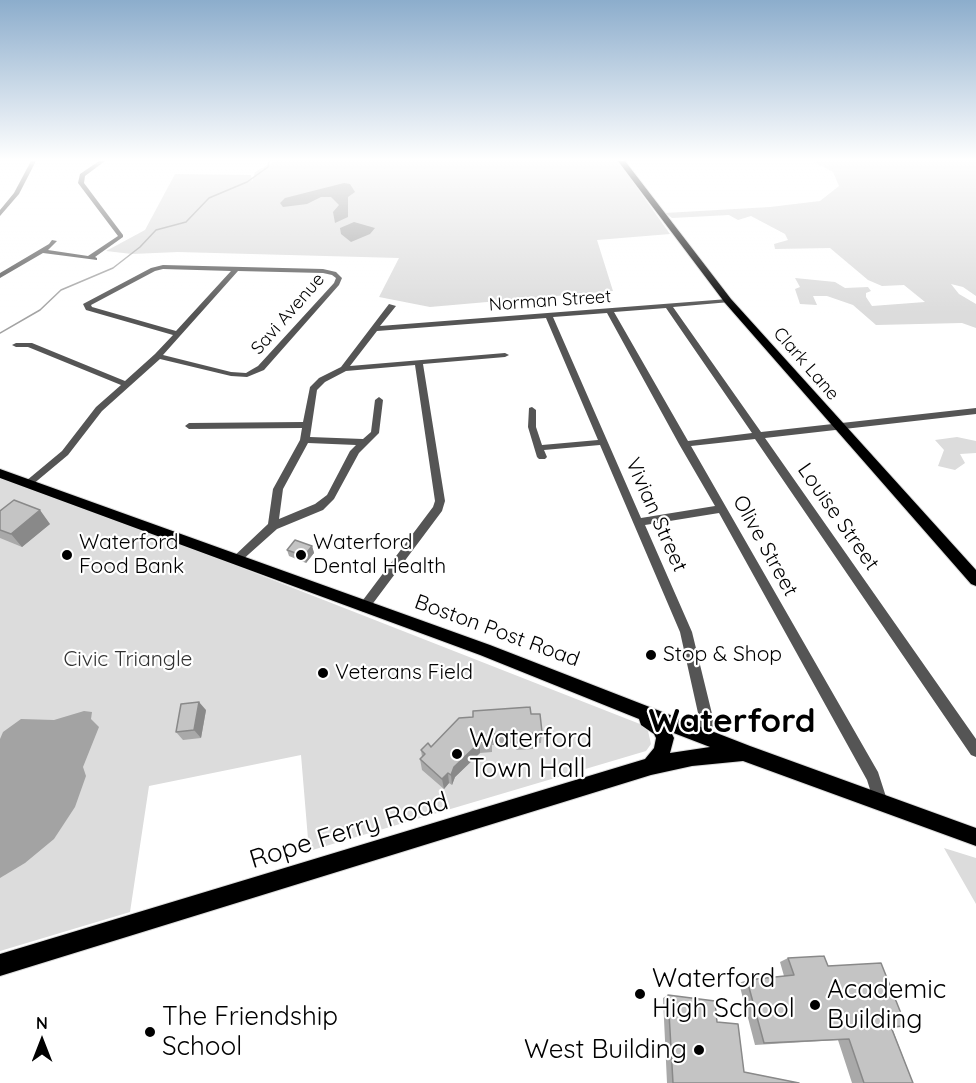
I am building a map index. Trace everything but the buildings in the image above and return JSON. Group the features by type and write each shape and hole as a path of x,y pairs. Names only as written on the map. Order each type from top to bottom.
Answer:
{"main road":[{"name":"Clark Lane","path":"660,212 728,301 836,426 976,580"},
{"name":"Boston Post Road","path":"0,472 620,702 750,755 976,837"},
{"path":"620,702 632,712 657,724 663,733 662,752 651,766"},
{"name":"Rope Ferry Road","path":"0,965 651,766 707,755 750,755"}],"street":[{"path":"43,251 92,259 121,236 103,212"},
{"path":"0,276 43,251 54,241"},
{"path":"178,334 116,317 89,308 87,304 159,267 236,269"},
{"path":"29,483 65,453 99,409 158,356 236,269"},
{"name":"Savi Avenue","path":"158,356 231,374 247,375 254,372 261,368 337,284 339,278 334,273 323,272 236,269"},
{"name":"Norman Street","path":"375,329 728,301"},
{"path":"344,369 392,306"},
{"name":"Louise Street","path":"669,307 976,750"},
{"name":"Olive Street","path":"610,311 873,777 881,803"},
{"name":"Vivian Street","path":"549,316 686,632 706,716 704,736"},
{"path":"16,345 29,345 125,384"},
{"path":"273,526 278,489 305,440 313,389 322,380 344,369 505,355"},
{"path":"364,607 438,508 440,501 419,362"},
{"path":"236,559 273,526 293,519 326,501 342,478 352,455 375,433 379,400"},
{"path":"532,410 531,419 540,453 603,442"},
{"path":"684,444 976,411"},
{"path":"189,426 308,425"},
{"path":"305,440 364,442"},
{"path":"637,522 722,509"}],"green space":[{"path":"155,212 654,212 670,234 597,240 613,291 430,307 379,297 399,258 178,252 132,254 106,251 145,230"},
{"path":"976,212 976,296 963,287 951,284 959,294 976,304 976,328 962,323 876,325 853,305 827,296 813,296 817,305 800,304 795,289 800,287 795,278 835,282 845,288 868,287 871,291 866,293 866,297 872,306 925,302 904,285 882,286 868,280 830,248 775,249 774,244 788,240 785,234 751,216 738,220 729,215 672,218 665,213"},
{"path":"957,437 976,441 976,453 960,454 965,463 955,470 938,466 944,450 935,440"},
{"name":"Civic Triangle","path":"0,473 640,724 648,731 651,744 646,751 309,851 301,755 149,786 130,912 0,951"},
{"path":"944,848 976,858 976,904"}],"shaded area":[{"path":"333,212 348,212 348,217 335,223"},
{"path":"354,222 375,228 370,234 351,242 341,234 340,228"},
{"path":"84,711 92,712 91,719 99,727 83,767 86,776 75,807 54,839 25,863 0,878 0,739 3,732 21,719 54,720"}],"waterway":[{"path":"0,333 40,310 61,290 113,268 140,247 156,230 186,222 196,212"}],"place":[{"name":"Waterford Food Bank","path":"67,555"},
{"name":"Waterford Dental Health","path":"301,555"},
{"name":"Stop & Shop","path":"651,655"},
{"name":"Veterans Field","path":"323,673"},
{"name":"Waterford Town Hall","path":"457,754"},
{"name":"Waterford High School","path":"640,994"},
{"name":"Academic Building","path":"815,1005"},
{"name":"The Friendship School","path":"150,1032"},
{"name":"West Building","path":"699,1050"}],"district":[{"name":"Waterford","path":"732,722"}]}
